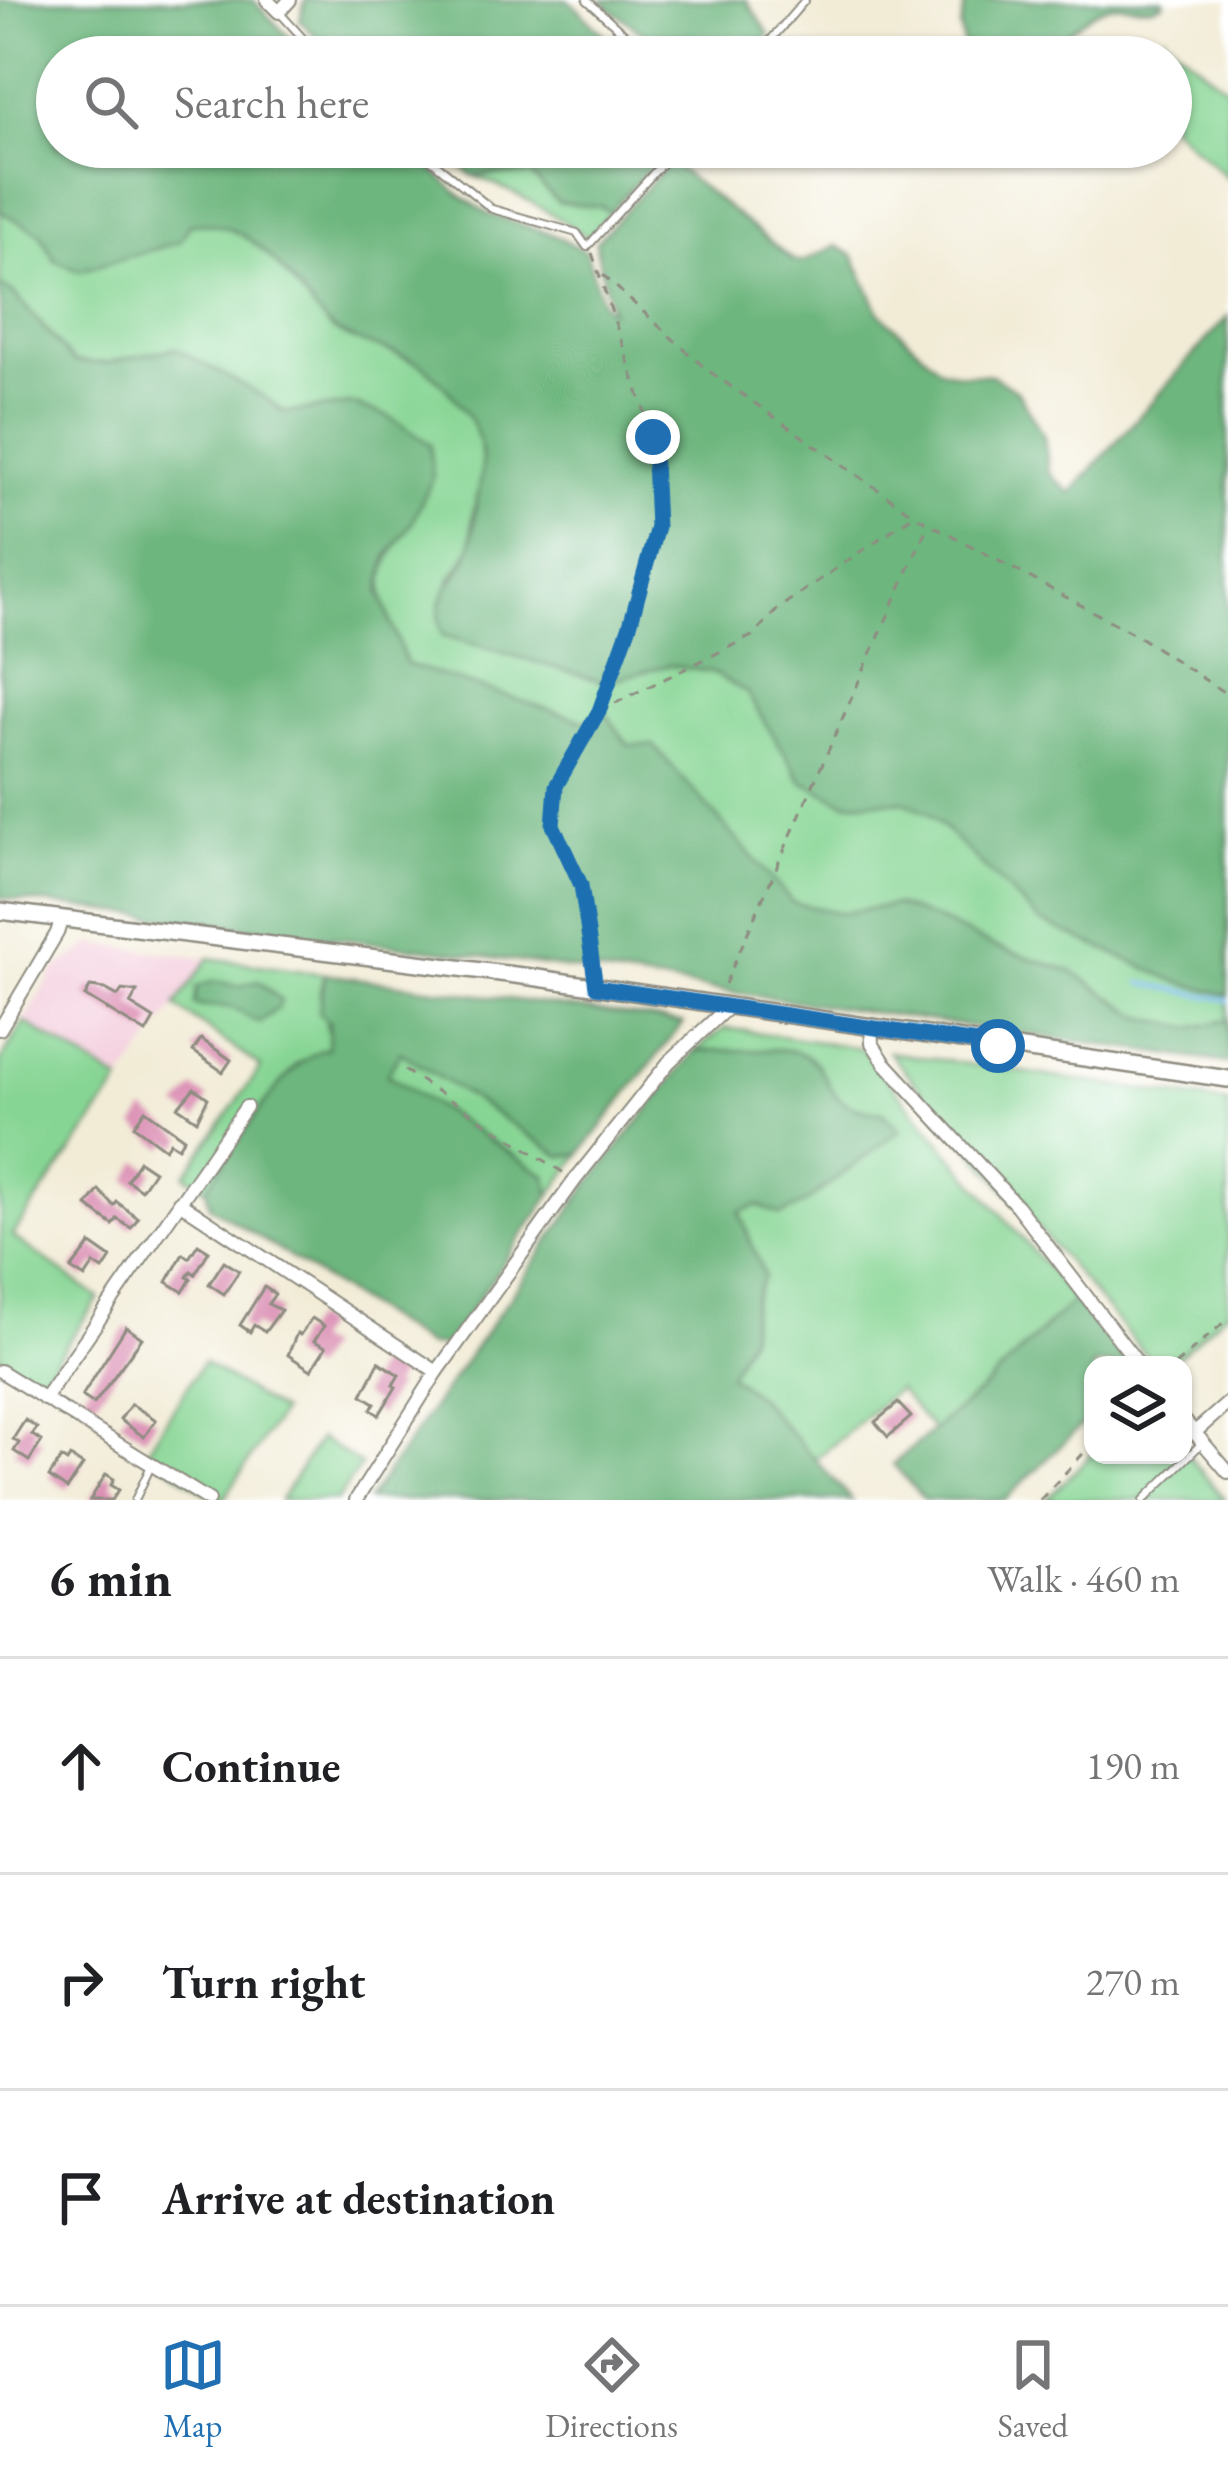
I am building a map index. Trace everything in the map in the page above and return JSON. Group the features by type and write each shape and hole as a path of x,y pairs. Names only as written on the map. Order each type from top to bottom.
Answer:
{"street":[{"path":"267,0 280,12 290,0"},
{"path":"0,911 596,987 1228,1078"},
{"path":"0,1029 62,918"},
{"path":"356,1500 436,1372 575,1180 669,1062 728,1007"},
{"path":"871,1027 872,1043 885,1063 1017,1206 1132,1356"},
{"path":"44,1399 245,1107"},
{"path":"179,1202 436,1372"},
{"path":"0,1372 209,1500"},
{"path":"1198,1438 1228,1403"},
{"path":"1192,1430 1228,1472"}],"lane":[{"path":"587,0 627,36"},
{"path":"774,36 805,0"},
{"path":"280,12 301,36"},
{"path":"441,168 491,209 577,233 587,247 658,168"},
{"path":"1144,1500 1198,1438"},
{"path":"135,1500 152,1464"}],"path":[{"path":"587,247 653,437 657,527 630,625 599,711 556,786 553,825 581,885 596,987"},
{"path":"599,271 706,369 914,515 1138,636 1228,695"},
{"path":"599,711 752,637 780,607 914,515"},
{"path":"725,984 929,524"},
{"path":"404,1070 575,1180"},
{"path":"1185,1356 1228,1319"},
{"path":"1040,1500 1084,1452"}],"shaded area":[{"path":"93,944 209,958 121,1082 24,1022 55,969"}],"green space":[{"path":"0,0 253,0 288,36 36,36 36,168 430,168 490,215 549,233 586,251 603,305 611,310 595,243 664,168 678,168 793,260 802,262 836,246 853,255 880,313 940,369 992,375 1018,392 1044,437 1049,473 1071,493 1228,316 1228,995 1178,982 1040,921 928,813 903,801 844,802 802,781 746,692 711,672 669,665 604,682 442,635 440,605 471,544 482,458 476,432 462,407 432,374 422,365 333,329 266,254 232,230 190,224 180,242 79,271 55,260 40,233 0,211"},
{"path":"305,0 569,0 606,36 316,36 300,20"},
{"path":"600,0 746,0 769,35 768,36 647,36"},
{"path":"966,0 1164,0 1150,7 1106,7 1064,36 962,36"},
{"path":"1192,60 1228,89 1228,178 1192,145"},
{"path":"463,168 649,168 610,212 558,202 530,174 471,175"},
{"path":"530,174 559,202 610,212 588,238 532,202 471,175"},
{"path":"0,211 40,233 55,260 210,222 231,227 260,244 332,329 424,365 464,407 481,440 483,473 472,517 471,548 450,580 603,682 669,665 710,672 746,692 802,781 844,802 903,801 928,813 1040,921 1178,982 1228,995 1228,1020 1192,1028 1141,1017 1072,971 995,947 896,905 842,913 793,903 628,745 606,713 588,723 405,664 383,591 389,561 412,522 352,405 284,413 266,398 175,348 106,363 74,362 14,293 0,285"},
{"path":"0,285 13,293 74,362 106,363 175,348 266,398 284,413 352,404 388,416 430,444 433,478 412,522 387,557 380,592 406,664 588,722 605,712 628,745 653,745 793,903 842,913 896,905 995,947 1072,971 1141,1017 1192,1028 1228,1020 1228,1063 450,952 0,898"},
{"path":"209,958 325,974 320,994 330,1042 328,1048 296,1065 206,1189 185,1175 261,1067 175,1006"},
{"path":"325,974 683,1023 580,1154 561,1156 400,1052 387,1075 546,1176 551,1195 446,1345 428,1346 210,1206 206,1189 262,1107 295,1068 328,1048 329,1022 319,1013"},
{"path":"214,981 239,986 258,981 281,1000 260,1022 230,1007 195,1005 197,987"},
{"path":"24,1022 121,1082 12,1236 99,1298 45,1374 27,1375 0,1358 0,1062"},
{"path":"725,1028 861,1048 1074,1300 933,1430 898,1389 815,1460 756,1395 729,1375 749,1336 753,1301 764,1276 739,1211 758,1205 882,1113 849,1105 834,1094 817,1065 784,1051 695,1051"},
{"path":"785,1050 811,1059 846,1103 882,1112 900,1130 805,1203 781,1215 758,1205 739,1212 764,1276 753,1301 749,1336 729,1375 756,1395 852,1500 368,1500 589,1184 695,1051"},
{"path":"401,1051 561,1156 580,1154 551,1195 546,1176 386,1074"},
{"path":"889,1052 1228,1103 1228,1310 1179,1356 1146,1356"},
{"path":"1074,1300 1121,1356 1084,1356 1084,1423 1005,1500 924,1500 893,1464 977,1394"},
{"path":"203,1362 281,1412 223,1500 146,1452"},
{"path":"320,1438 361,1465 337,1500 280,1500"},
{"path":"1192,1460 1225,1500 1046,1500 1084,1462 1192,1464"}],"building":[{"path":"90,987 118,996 122,990 137,992 130,1004 154,1019 146,1033 85,996"},
{"path":"201,1039 231,1060 223,1072 193,1051"},
{"path":"194,1088 208,1098 197,1120 178,1107"},
{"path":"145,1110 184,1138 178,1147 170,1142 165,1149 134,1126"},
{"path":"139,1161 154,1171 141,1190 127,1180"},
{"path":"99,1190 114,1206 117,1202 138,1218 131,1228 117,1219 113,1225 87,1206"},
{"path":"91,1244 111,1258 103,1270 94,1264 85,1278 71,1269"},
{"path":"198,1244 209,1251 195,1274 191,1271 187,1277 191,1279 183,1292 167,1282 183,1254 189,1258"},
{"path":"224,1261 239,1271 224,1294 209,1284"},
{"path":"264,1287 275,1294 268,1304 281,1310 265,1332 254,1325 250,1332 240,1325"},
{"path":"312,1318 324,1326 314,1341 326,1347 311,1370 288,1355 297,1333"},
{"path":"126,1327 142,1338 94,1404 82,1396"},
{"path":"379,1362 399,1375 379,1415 371,1409 375,1403 362,1395"},
{"path":"898,1403 911,1417 888,1437 875,1422"},
{"path":"131,1404 156,1420 144,1437 120,1420"},
{"path":"25,1420 37,1428 32,1435 42,1441 29,1461 14,1451 19,1443 13,1439"},
{"path":"70,1457 83,1465 67,1489 49,1477 61,1458 67,1462"},
{"path":"106,1474 119,1490 112,1500 90,1500"}],"waterway":[{"path":"1141,983 1228,1000"}],"route":[{"path":"653,437 657,527 630,625 599,711 556,786 553,825 581,885 596,987 998,1046"}]}
